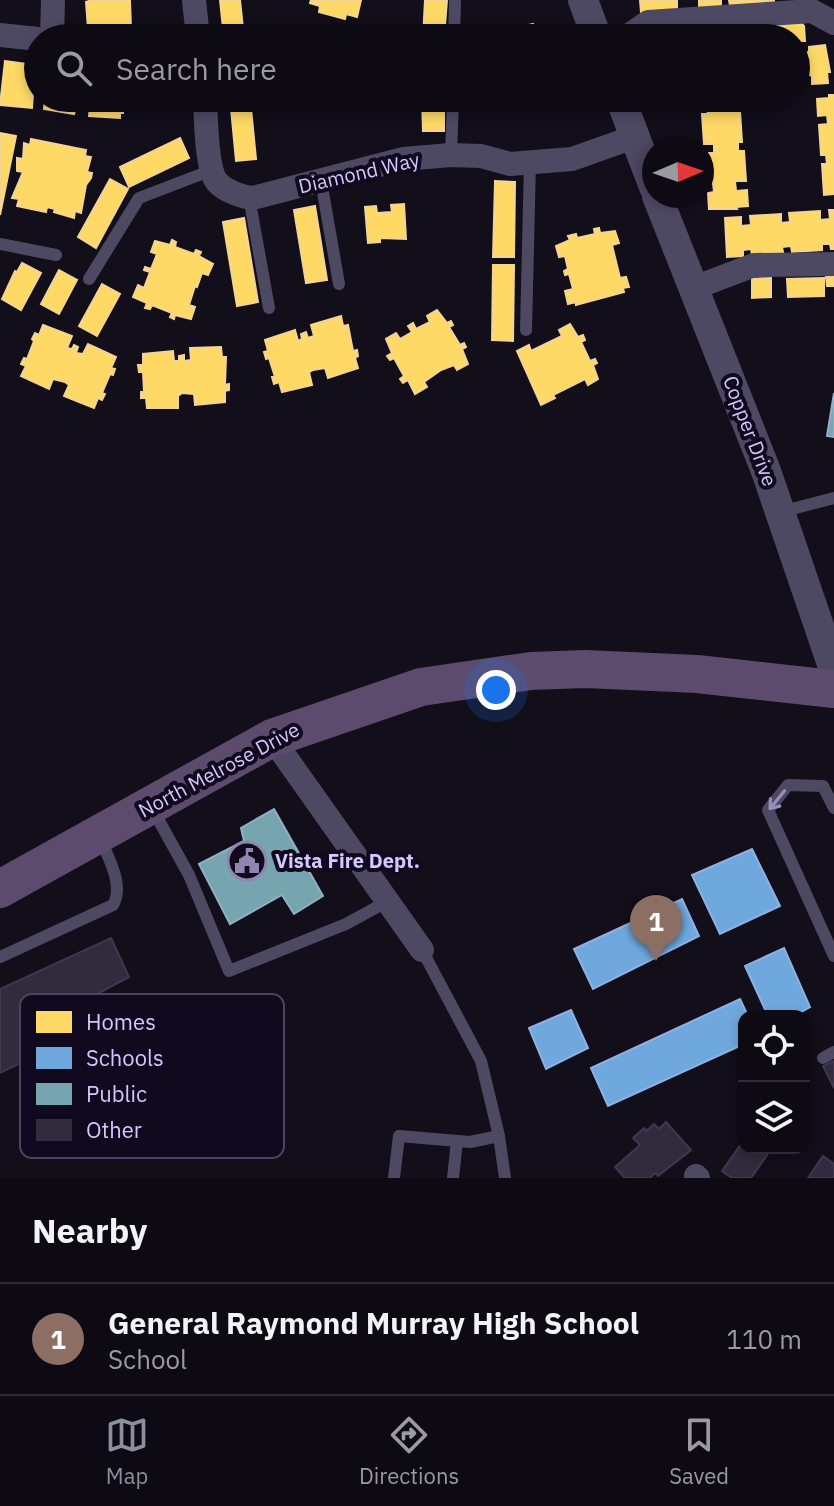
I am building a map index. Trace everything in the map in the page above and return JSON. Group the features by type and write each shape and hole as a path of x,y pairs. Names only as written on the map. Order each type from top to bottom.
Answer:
{"main road":[{"name":"North Melrose Drive","path":"0,889 272,738 421,687 531,671 585,669 697,674 834,689"}],"street":[{"path":"52,24 53,0"},
{"path":"194,0 197,24"},
{"path":"583,0 592,24"},
{"path":"645,24 812,11 834,23"},
{"path":"0,35 24,38"},
{"path":"206,112 212,170 217,182 240,196 249,197"},
{"path":"625,112 642,157"},
{"name":"Diamond Way","path":"249,197 403,159 481,156 510,164 572,159 634,137"},
{"name":"Copper Drive","path":"662,208 780,512 834,670"},
{"path":"694,288 754,265 834,264"},
{"path":"272,738 422,950"}],"lane":[{"path":"454,24 455,0"},
{"path":"451,155 453,112"},
{"path":"526,330 530,162"},
{"path":"89,279 139,198 212,170"},
{"path":"321,181 339,284"},
{"path":"249,197 269,308"},
{"path":"0,244 56,255"},
{"path":"780,512 834,498"},
{"path":"834,808 823,786 788,785 768,810 834,956"},
{"path":"150,805 189,875 229,971 346,924 388,901"},
{"path":"0,957 113,905 117,898 115,875 98,834"},
{"path":"422,950 481,1061 499,1136 505,1178"},
{"path":"394,1178 399,1136 478,1142 499,1136"},
{"path":"453,1178 457,1141"}],"building: Homes":[{"path":"220,0 240,0 243,24 223,24"},
{"path":"311,0 361,0 357,17 346,14 345,19 319,12 320,6 310,3"},
{"path":"425,0 447,0 445,24 424,24"},
{"path":"640,0 677,0 677,10 641,12"},
{"path":"699,0 721,0 721,7 699,8"},
{"path":"729,0 774,0 774,2 730,6"},
{"path":"130,1 131,24 88,24 86,2"},
{"path":"825,45 830,72 827,72 828,83 812,84 810,47"},
{"path":"5,61 24,64 24,107 0,105"},
{"path":"829,95 834,95 834,194 824,195 822,164 827,164 826,155 821,155 819,125 828,124 827,115 818,116 817,99 829,98"},
{"path":"89,112 123,112 120,118 89,116"},
{"path":"231,112 251,112 256,159 236,161"},
{"path":"422,112 444,112 444,131 423,131"},
{"path":"740,112 742,142 738,142 738,151 744,151 746,181 735,181 736,191 747,190 748,206 709,209 714,208 714,136 703,136 702,114"},
{"path":"0,133 16,136 0,215"},
{"path":"180,138 189,158 129,187 120,167"},
{"path":"31,139 86,150 85,156 91,157 87,172 92,173 91,178 86,185 81,213 75,211 74,218 47,207 46,212 17,206 19,199 12,198 23,172 17,171 17,158 23,159 24,143 30,145"},
{"path":"110,179 128,189 96,248 78,237"},
{"path":"495,181 515,182 514,257 493,257"},
{"path":"404,204 406,239 380,238 380,242 368,243 365,207 376,206 377,213 392,212 391,205"},
{"path":"315,206 327,280 306,283 294,210"},
{"path":"829,210 834,210 834,249 830,244 822,244 822,250 792,252 791,246 782,247 783,252 752,255 751,249 743,250 743,256 727,257 725,218 741,217 741,226 751,225 750,216 781,214 781,223 790,222 789,213 820,211 820,220 830,219"},
{"path":"244,218 258,302 237,306 223,222"},
{"path":"599,228 600,233 615,231 619,243 612,245 620,278 626,277 629,287 623,288 624,292 576,305 576,302 568,304 565,291 573,289 569,274 565,275 564,271 568,269 565,256 559,257 556,246 570,240 568,236 576,234 577,238 595,234 594,229"},
{"path":"172,240 176,242 175,247 194,254 196,250 201,252 199,256 213,264 208,275 202,273 195,286 189,305 195,307 191,319 175,315 174,319 170,317 172,313 152,305 150,309 145,308 147,303 133,297 138,285 144,288 150,272 144,270 145,267 151,269 157,254 151,252 155,241 170,245"},
{"path":"22,263 41,273 21,310 2,299"},
{"path":"493,265 514,265 513,341 492,340"},
{"path":"59,270 77,280 59,314 41,304"},
{"path":"826,277 834,277 834,286 827,286"},
{"path":"771,278 771,297 752,298 752,279"},
{"path":"824,278 824,296 788,297 787,279"},
{"path":"102,284 120,294 97,336 79,326"},
{"path":"437,310 447,323 451,321 453,325 449,327 460,345 464,343 466,347 462,349 468,364 457,370 454,365 441,370 424,382 427,387 415,394 408,380 403,383 400,379 404,376 394,358 390,360 387,356 392,353 386,339 396,333 400,339 412,332 408,326 413,323 416,329 430,322 427,316"},
{"path":"341,316 343,326 348,325 353,351 357,350 358,356 355,358 358,368 328,378 325,368 313,370 309,372 312,385 282,392 279,382 274,384 272,377 275,377 264,352 268,351 265,340 295,330 298,341 302,339 301,334 306,332 308,338 314,336 311,325"},
{"path":"570,324 578,337 583,335 585,340 581,342 590,361 595,359 597,363 593,365 598,379 588,385 585,379 553,395 555,398 541,405 517,351 529,345 531,351 562,336 559,330"},
{"path":"43,325 72,336 67,348 78,347 76,353 83,354 88,344 116,357 111,368 115,369 113,375 110,374 102,393 105,394 102,400 98,398 94,408 64,396 69,385 65,382 53,379 49,389 21,376 26,366 21,364 24,358 27,359 35,333 39,335"},
{"path":"221,347 222,357 226,357 225,385 229,384 225,402 195,405 194,394 182,393 178,396 178,408 147,408 146,398 141,398 141,392 144,392 143,372 139,372 138,365 143,365 143,354 173,351 174,361 179,361 179,356 184,355 184,361 191,360 190,348"}],"building: Schools":[{"path":"752,849 780,906 720,934 692,875"},
{"path":"682,899 699,936 593,989 574,949"},
{"path":"784,948 810,1007 805,1010 765,1010 745,966"},
{"path":"740,999 745,1010 738,1010 738,1047 608,1106 591,1068"},
{"path":"571,1010 588,1048 546,1069 529,1028"}],"building: Public":[{"path":"834,393 834,437 827,436"},
{"path":"274,809 323,896 294,914 282,895 230,924 199,864 244,841 241,828"}],"building: Other":[{"path":"111,938 129,977 97,994 20,994 20,1063 0,1073 0,989"},
{"path":"834,1061 834,1088 823,1066"},
{"path":"666,1122 691,1150 658,1176 655,1173 650,1178 625,1178 615,1167 640,1145 633,1138 644,1128 646,1131 654,1124 659,1129"},
{"path":"738,1148 738,1154 768,1154 751,1178 732,1178 722,1171"},
{"path":"823,1156 834,1164 834,1178 808,1178"}],"place":[{"name":"Vista Fire Dept.","path":"247,861"},
{"name":"General Raymond Murray High School","path":"656,961"}]}
